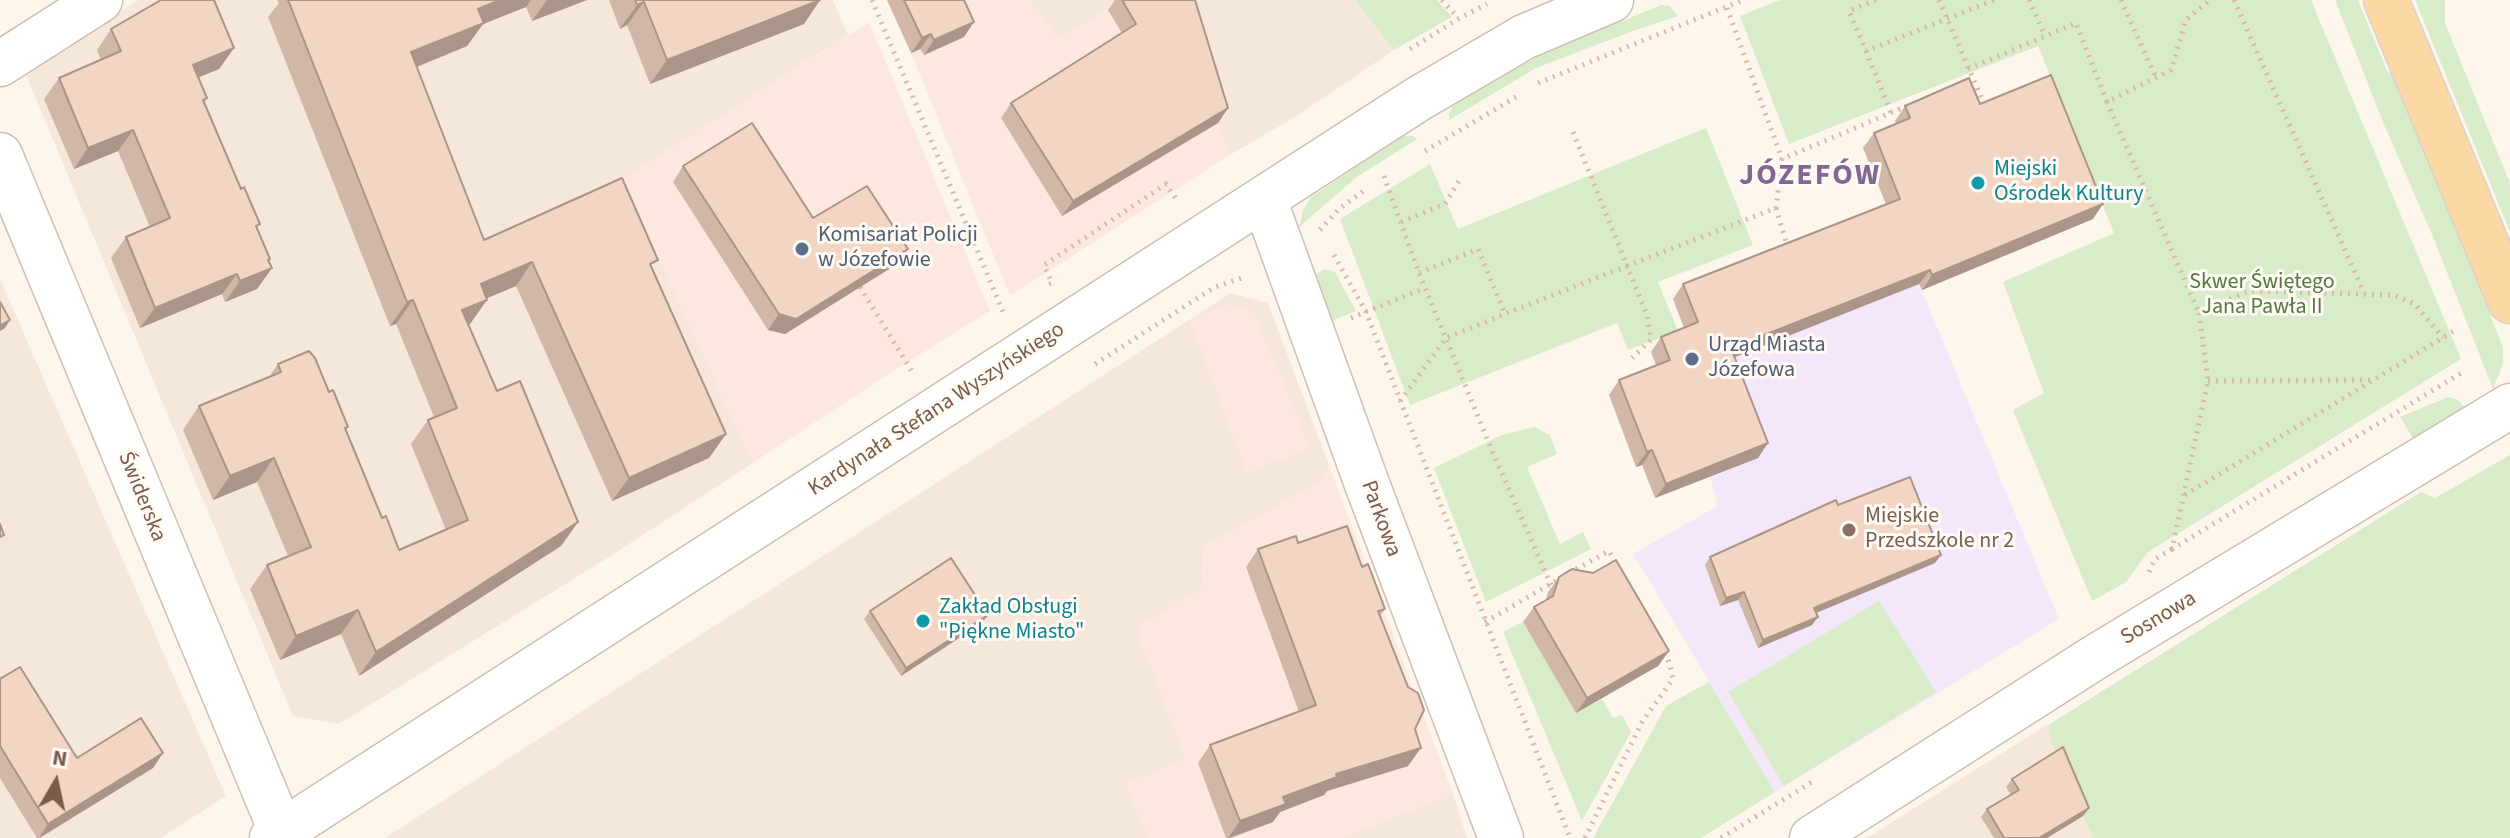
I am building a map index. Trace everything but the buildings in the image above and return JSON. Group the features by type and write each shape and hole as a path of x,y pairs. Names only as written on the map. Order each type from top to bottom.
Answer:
{"main road":[{"path":"2386,0 2510,301"}],"street":[{"path":"0,64 100,0"},
{"name":"Kardynała Stefana Wyszyńskiego","path":"279,836 1474,64 1524,37 1611,0"},
{"name":"Świderska","path":"0,155 279,836"},
{"name":"Parkowa","path":"1264,199 1367,484 1501,838"},
{"name":"Sosnowa","path":"1812,838 2097,656 2510,406"}],"path":[{"path":"872,0 1005,315"},
{"path":"1442,0 1458,18"},
{"path":"1530,88 1743,0"},
{"path":"1876,0 1849,11 1891,113"},
{"path":"1939,0 1985,107"},
{"path":"1866,51 1994,0"},
{"path":"2029,0 2045,36"},
{"path":"2121,0 2156,78"},
{"path":"2107,102 2171,70 2186,20 2210,0"},
{"path":"2234,0 2364,293"},
{"path":"1727,8 1782,159 1776,208 1789,252"},
{"path":"1968,69 2076,23 2199,313 2208,381 2172,549 2463,372"},
{"path":"1959,84 1973,78"},
{"path":"1419,155 1518,96"},
{"path":"1782,159 1918,101"},
{"path":"1573,132 1647,315 1651,340 1632,358"},
{"path":"1313,239 1339,209 1395,169"},
{"path":"1384,176 1425,288 1552,586"},
{"path":"1401,222 1445,204 1462,176"},
{"path":"1040,292 1052,283 1044,265 1166,184 1180,204"},
{"path":"1400,401 1446,338 1776,208"},
{"path":"1319,231 1366,312 1570,838"},
{"path":"1419,273 1478,249 1505,314"},
{"path":"860,287 913,373"},
{"path":"1313,333 1425,288"},
{"path":"2199,313 2248,291 2394,295 2415,304 2443,338"},
{"path":"2184,495 2457,329"},
{"path":"2208,381 2372,380"},
{"path":"1485,622 1609,551 1624,579"},
{"path":"1585,838 1642,722 1673,679 1662,648"}],"shaded area":[{"path":"139,0 833,0 848,35 623,180 753,463 609,557 339,724 293,716 24,70"},
{"path":"887,0 1030,0 1057,40 1125,0 1180,0 1228,156 1010,296"},
{"path":"1030,0 1125,0 1057,40"},
{"path":"1180,0 1355,0 1394,50 1295,117 1228,156"},
{"path":"869,22 990,311 753,463 623,180"},
{"path":"0,279 226,796 161,838 0,838"},
{"name":"Miejskie Przedszkole nr 2","path":"1919,284 2059,619 1775,792 1633,554 1718,506 1710,477 1757,458 1711,366"},
{"path":"1231,293 1268,303 1329,465 1320,482 1203,548 1202,589 1137,628 1186,760 1126,784 1149,838 385,838"},
{"path":"1228,304 1254,313 1310,447 1247,473 1190,320"},
{"path":"1329,465 1453,794 1342,838 1149,838 1126,784 1186,760 1137,628 1202,589 1203,548 1320,482"},
{"path":"2048,724 2053,744 2093,838 1867,838"},
{"path":"1453,794 1467,838 1342,838"}],"green space":[{"path":"1355,0 1437,0 1452,17 1394,50"},
{"name":"Skwer Świętego Jana Pawła II","path":"1780,0 2311,0 2461,359 2148,552 2126,582 2092,601 2013,410 2044,393 2003,282 2114,233 2038,46 1789,144 1740,16"},
{"path":"2335,0 2358,0 2388,73 2392,72 2503,347 2503,364 2493,389 2433,237"},
{"path":"2415,0 2445,0 2445,23 2510,183 2510,232"},
{"path":"1661,5 1670,6 1678,16 1536,68 1449,120 1453,106 1510,71"},
{"path":"1706,128 1753,245 1658,282 1678,331 1628,350 1617,323 1410,405 1340,219 1430,164 1458,229"},
{"path":"1403,136 1417,139 1357,177 1299,227 1303,210 1311,197"},
{"path":"1325,269 1335,272 1356,311 1329,322 1313,276"},
{"path":"2448,397 2458,400 2464,407 2413,438 2400,417"},
{"path":"1534,427 1550,435 1557,454 1527,467 1560,544 1583,532 1591,549 1486,602 1434,468 1502,435"},
{"path":"2510,455 2510,838 2093,838 2052,744 2048,725 2421,492 2435,498"},
{"path":"1879,601 1936,692 1784,786 1728,692"},
{"path":"1523,622 1576,713 1602,699 1613,718 1622,715 1631,732 1582,821 1503,632"},
{"path":"1709,682 1775,792 1701,838 1593,838 1666,706"}],"place":[{"name":"Miejski Ośrodek Kultury","path":"1978,183"},
{"name":"Komisariat Policji w Józefowie","path":"802,249"},
{"name":"Urząd Miasta Józefowa","path":"1692,359"},
{"name":"Miejskie Przedszkole nr 2","path":"1849,530"},
{"name":"Zakład Obsługi \"Piękne Miasto\"","path":"923,621"}],"district":[{"name":"JÓZEFÓW","path":"1810,177"}]}
